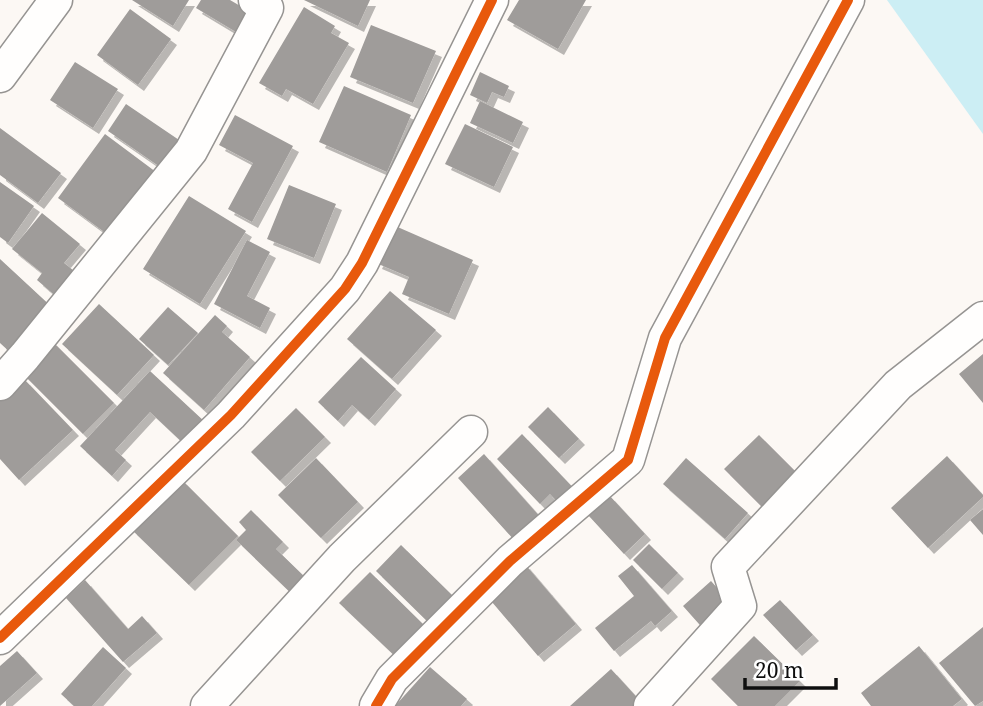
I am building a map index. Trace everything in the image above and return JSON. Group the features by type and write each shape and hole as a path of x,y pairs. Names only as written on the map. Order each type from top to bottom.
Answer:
{"street":[{"path":"0,76 57,0"},
{"path":"0,384 191,151 267,8 256,0"},
{"path":"0,638 231,415 345,289 362,263 492,0"},
{"path":"376,706 392,678 510,561 628,460 665,338 848,0"},
{"path":"650,706 740,606 728,567 898,385 983,318"},
{"path":"207,706 342,558 471,432"}],"water":[{"path":"887,0 983,0 983,134"}],"building":[{"path":"132,0 189,0 173,26"},
{"path":"201,0 230,0 254,14 241,35 196,8"},
{"path":"304,0 370,0 358,26"},
{"path":"519,0 586,0 558,49 507,20"},
{"path":"304,7 335,26 331,33 349,43 313,104 286,89 282,96 259,83"},
{"path":"130,9 171,39 138,85 97,55"},
{"path":"371,25 436,51 413,103 350,77"},
{"path":"75,62 118,89 93,128 50,100"},
{"path":"480,72 509,86 504,97 492,92 487,103 470,95"},
{"path":"344,86 411,115 387,172 319,142"},
{"path":"480,101 523,122 513,143 470,123"},
{"path":"126,104 182,142 163,169 108,131"},
{"path":"235,115 293,146 252,222 228,209 253,163 219,145"},
{"path":"465,124 513,147 494,187 445,164"},
{"path":"0,128 61,173 38,203 0,175"},
{"path":"105,134 164,178 107,234 58,198"},
{"path":"0,182 34,206 8,243 0,237"},
{"path":"289,185 336,204 314,258 267,239"},
{"path":"189,196 246,231 200,304 143,269"},
{"path":"42,213 80,244 64,263 78,274 58,298 37,280 42,273 12,249"},
{"path":"393,225 473,260 449,314 402,294 409,277 376,263"},
{"path":"247,240 270,252 247,296 270,308 260,328 214,304"},
{"path":"0,259 55,310 13,355 0,343"},
{"path":"390,291 436,330 392,379 347,339"},
{"path":"99,304 154,355 117,395 62,344"},
{"path":"168,307 198,333 168,365 139,339"},
{"path":"215,315 227,326 222,332 250,357 204,410 163,373"},
{"path":"51,340 114,403 83,434 20,371"},
{"path":"983,354 983,403 959,374"},
{"path":"361,357 396,389 369,420 352,405 338,421 318,402"},
{"path":"150,371 205,422 184,444 150,412 115,450 126,460 112,476 80,446"},
{"path":"24,379 73,430 19,480 0,459 0,401"},
{"path":"548,407 579,439 559,458 528,427"},
{"path":"296,408 325,437 280,481 251,452"},
{"path":"522,434 580,495 565,510 550,494 540,504 497,459"},
{"path":"759,435 805,481 770,515 724,469"},
{"path":"484,454 542,519 516,542 458,478"},
{"path":"947,456 983,497 928,548 891,508"},
{"path":"316,458 358,502 321,538 278,495"},
{"path":"686,458 748,513 725,539 663,484"},
{"path":"181,479 238,536 189,585 131,529"},
{"path":"609,495 645,534 624,554 588,515"},
{"path":"983,509 983,535 970,520"},
{"path":"251,510 283,542 276,549 310,582 295,597 236,540 246,530 239,522"},
{"path":"649,544 678,573 662,589 633,560"},
{"path":"401,545 453,596 428,622 376,571"},
{"path":"524,563 576,624 538,656 486,595"},
{"path":"632,565 672,611 655,626 651,621 614,651 595,628 634,596 618,576"},
{"path":"370,572 427,628 397,658 339,603"},
{"path":"85,580 128,629 142,616 157,633 123,662 66,598"},
{"path":"711,581 735,608 707,633 683,606"},
{"path":"780,600 813,635 796,650 763,615"},
{"path":"983,627 983,701 975,706 939,663"},
{"path":"754,636 800,681 775,706 738,706 711,679"},
{"path":"919,646 962,699 953,706 871,706 861,693"},
{"path":"103,647 126,668 92,706 74,706 61,694"},
{"path":"17,651 37,673 0,706 0,666"},
{"path":"430,667 467,699 461,706 395,706"},
{"path":"611,669 643,704 641,706 570,706"}],"cycle path":[{"path":"0,638 231,415 345,289 362,263 492,0"},
{"path":"376,706 392,679 510,561 628,460 665,338 848,0"}]}
